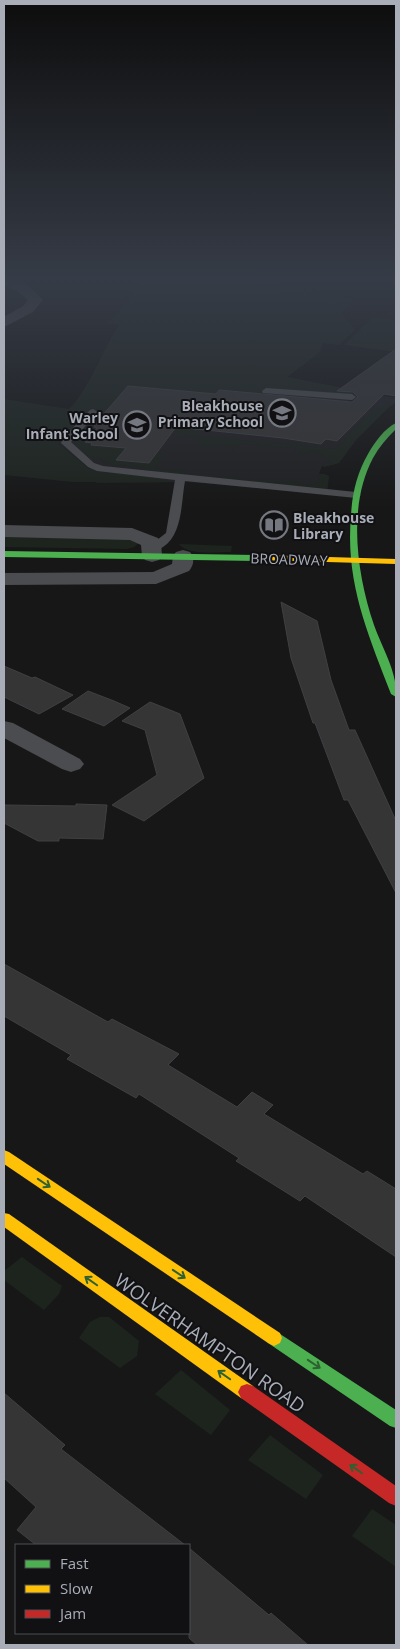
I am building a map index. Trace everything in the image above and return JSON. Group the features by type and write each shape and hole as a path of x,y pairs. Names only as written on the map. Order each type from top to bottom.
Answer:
{"main road":[{"path":"396,426 372,452 365,466 356,495 353,526 357,586 396,694"},
{"name":"BROADWAY","path":"4,554 152,552 182,556 396,562"},
{"path":"4,1156 396,1420"},
{"name":"WOLVERHAMPTON ROAD","path":"4,1219 396,1497"}],"street":[{"path":"4,531 132,534 150,542 152,552"},
{"path":"4,579 156,578 182,567 182,556"},
{"path":"4,728 71,764"}],"lane":[{"path":"266,391 352,397"},
{"path":"93,412 66,443 91,465 113,471 356,495"},
{"path":"152,552 170,534 180,478"}],"shaded area":[{"path":"103,354 317,354 287,377 396,399 268,388 264,394 219,390 198,418 207,420 196,436 336,449 369,415 384,406 392,404 356,440 339,463 324,467 322,465 333,462 313,450 299,455 302,449 239,443 235,449 224,444 206,448 193,439 195,436 171,434 191,406 174,390 128,386 106,411 89,410 58,443 92,471 163,477 170,482 73,482 4,475 4,399 69,409 90,379"},
{"path":"137,354 317,354 287,377 396,398 396,402 383,412 356,440 339,463 322,466 319,474 329,476 327,494 189,482 96,483 89,468 58,443","holes":["128,386 174,390 191,406 149,463 117,460 126,448 91,445 92,443 85,442 89,437 94,437 102,428 94,427 96,424 90,423 97,415 103,415","219,390 347,402 349,400 362,402 321,444 310,440 201,430 198,418"]},
{"path":"85,425 102,428 94,437 89,437 85,442 92,443 92,445 126,448 117,460 149,463 156,454 164,455 154,470 187,472 179,475 155,473 141,467 113,465 98,458 91,458 71,440"},
{"path":"324,474 329,476 327,489 215,478 214,476 283,483 294,480 304,486 323,481 316,476"},
{"path":"4,537 127,538 141,541 134,547 127,549 4,547"},
{"path":"179,544 232,546 231,552 196,552"},
{"path":"22,1257 62,1286 59,1294 44,1310 4,1280 4,1271"},
{"path":"100,1317 109,1317 139,1341 137,1356 120,1368 79,1338 90,1322"},
{"path":"181,1370 230,1410 211,1435 155,1394"},
{"path":"270,1435 323,1475 306,1499 248,1460"},
{"path":"372,1509 396,1525 396,1567 352,1536"}],"building":[{"path":"389,354 396,354 396,396 384,394 337,441 326,439 321,444 283,438 176,427 149,463 116,460 126,448 91,445 92,443 85,442 97,428 94,427 95,424 128,386 216,394 219,390 352,402 358,397 353,392 337,391"},
{"path":"281,602 317,621 331,680 349,730 355,730 396,821 396,893 348,800 344,800 315,723 313,723 291,658"},
{"path":"4,666 32,678 35,677 73,695 39,714 4,697"},
{"path":"88,691 130,708 104,726 62,709"},
{"path":"150,702 180,714 204,778 144,821 112,805 157,775 145,730 122,721"},
{"path":"76,804 107,805 103,839 59,838 59,841 38,841 4,823 4,805 76,806"},
{"path":"4,964 108,1022 112,1019 179,1054 168,1065 237,1107 252,1092 273,1105 264,1114 363,1174 367,1171 396,1189 396,1257 305,1196 300,1201 236,1161 239,1158 139,1094 136,1098 67,1059 71,1055 4,1016"},
{"path":"4,1393 65,1445 61,1449 184,1544 35,1544 17,1530 36,1507 4,1478"},
{"path":"190,1549 308,1645 197,1645 189,1638"}],"traffic: fast":[{"path":"396,425 375,447 363,472 356,501 353,535 357,582 370,626 396,694"},
{"path":"4,554 261,558"},
{"path":"274,1338 396,1420"}],"traffic: slow":[{"path":"261,558 396,562"},
{"path":"4,1156 274,1338"},
{"path":"4,1219 247,1392"}],"traffic: jam":[{"path":"247,1392 396,1497"}],"place":[{"name":"Bleakhouse Primary School","path":"282,413"},
{"name":"Warley Infant School","path":"137,425"},
{"name":"Bleakhouse Library","path":"274,525"}]}
